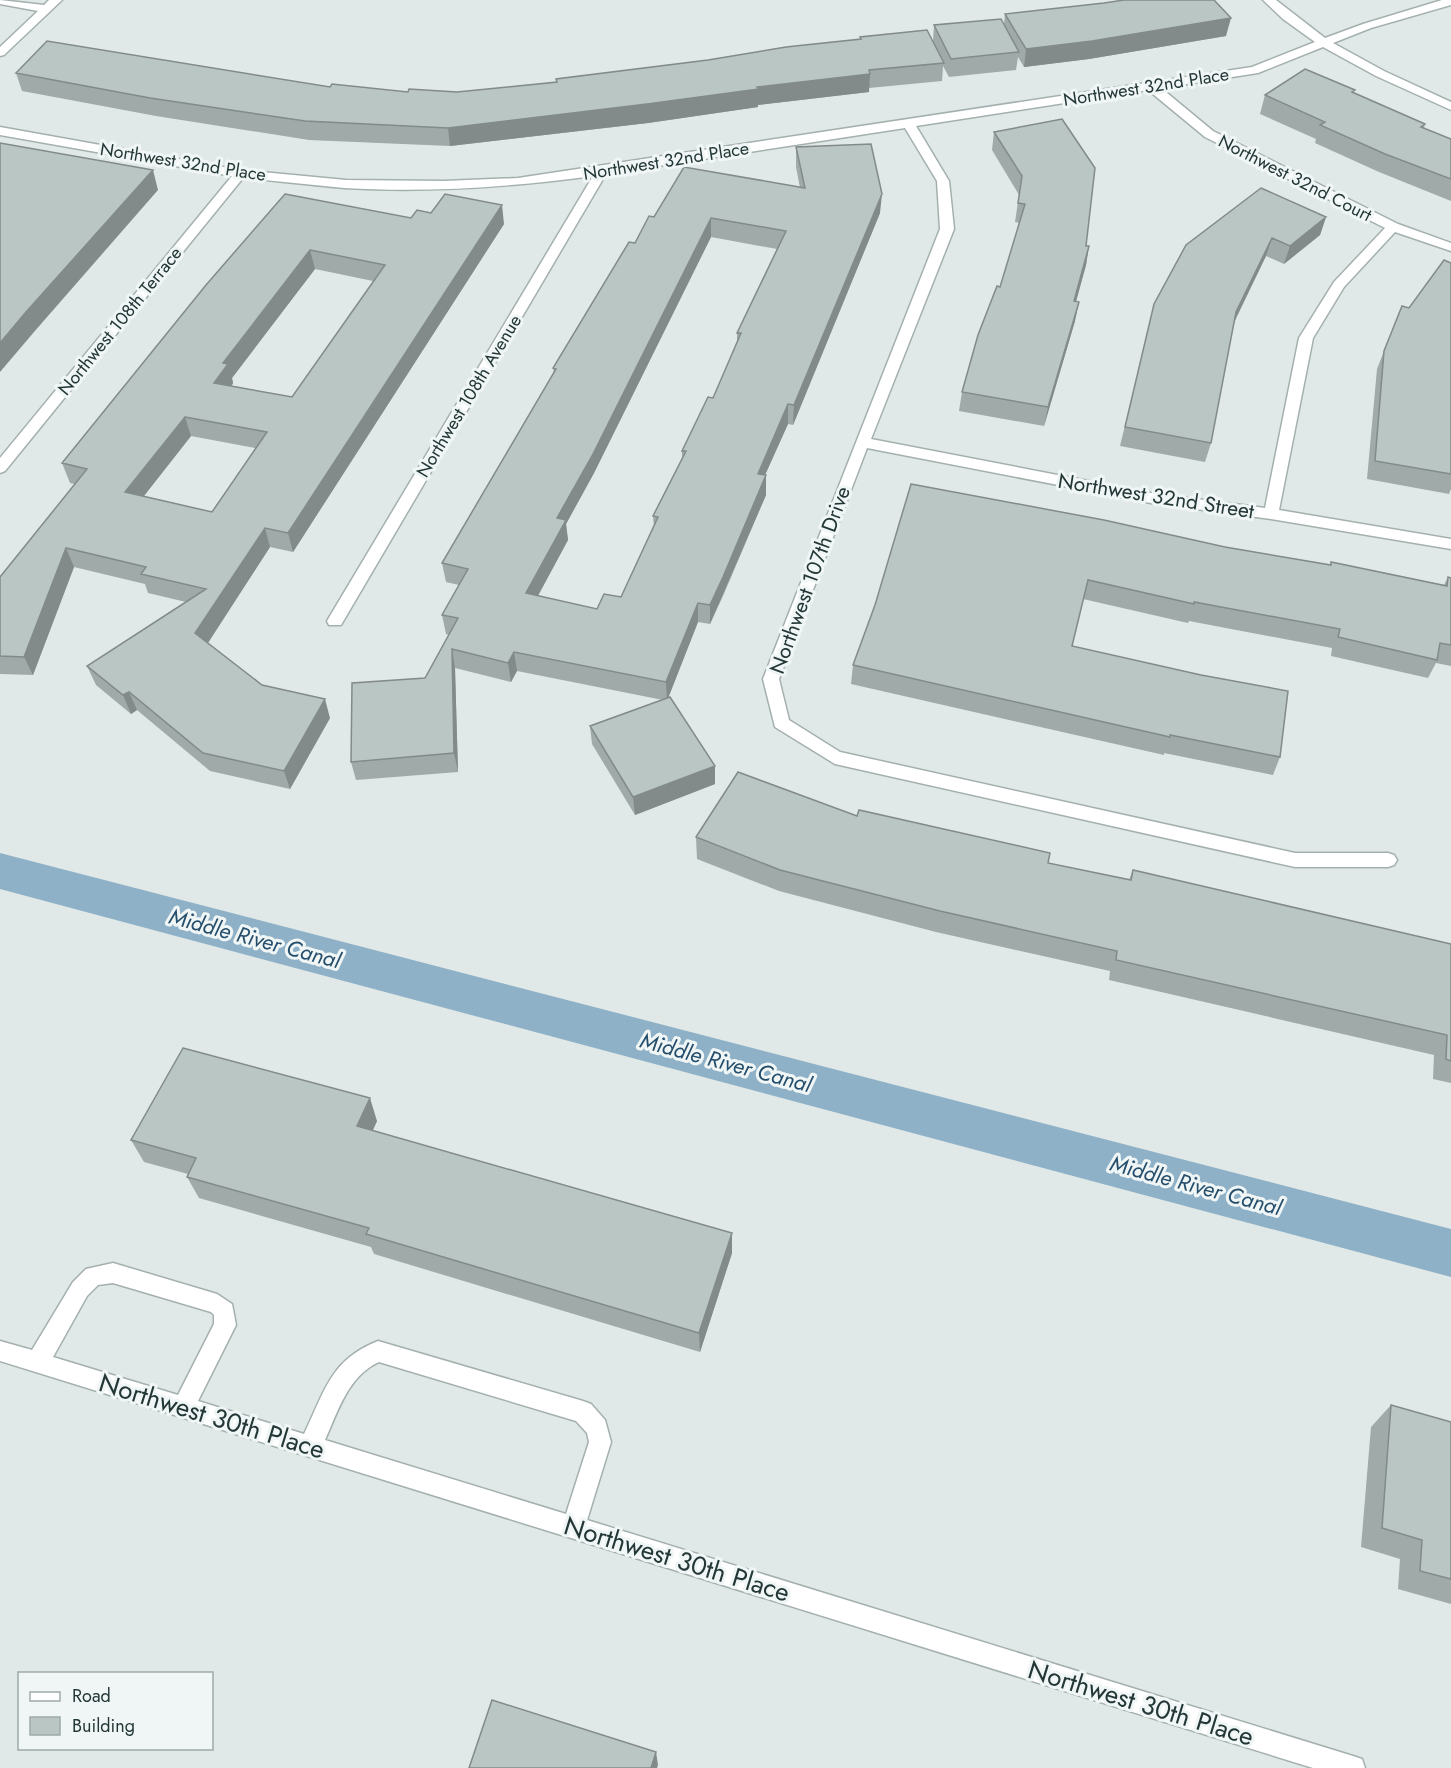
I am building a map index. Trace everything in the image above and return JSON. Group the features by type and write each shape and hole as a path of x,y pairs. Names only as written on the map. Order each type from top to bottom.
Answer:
{"street":[{"path":"0,54 56,0"},
{"path":"1269,0 1326,44 1404,86 1451,106"},
{"path":"0,1 46,9"},
{"name":"Northwest 32nd Place","path":"0,131 240,174 346,184 444,185 518,182 1254,70 1326,44 1367,26 1451,1"},
{"name":"Northwest 32nd Court","path":"1151,86 1209,134 1393,227 1451,247"},
{"name":"Northwest 107th Drive","path":"909,124 943,181 947,229 771,679 781,723 835,757 1295,860 1389,860"},
{"name":"Northwest 108th Avenue","path":"335,621 602,171"},
{"name":"Northwest 108th Terrace","path":"0,468 240,174"},
{"path":"1271,514 1306,338 1339,285 1393,227"},
{"name":"Northwest 32nd Street","path":"862,442 1151,498 1271,514 1451,544"},
{"path":"37,1363 80,1289 93,1276 113,1273 217,1304 224,1311 225,1325 183,1408"},
{"name":"Northwest 30th Place","path":"0,1351 1353,1768"},
{"path":"310,1446 345,1374 361,1359 378,1351 583,1412 597,1428 600,1442 573,1527"}],"building":[{"path":"1124,0 1214,0 1231,18 1092,41 1026,49 1005,14 1104,3"},
{"path":"1001,19 1019,52 951,59 934,25"},
{"path":"927,30 944,63 869,70 870,74 448,128 305,121 150,98 16,73 47,41 330,87 332,84 408,92 409,89 457,92 557,82 556,79 708,60 786,47 861,39 860,37"},
{"path":"1305,69 1355,90 1352,92 1425,124 1421,127 1451,139 1451,179 1385,154 1320,125 1325,122 1265,95"},
{"path":"1062,119 1095,168 1086,246 1089,246 1074,301 1079,302 1048,407 962,392 978,335 997,286 1000,287 1025,204 1018,203 1022,176 994,132"},
{"path":"0,143 153,170 0,343"},
{"path":"871,144 882,194 794,405 788,404 758,474 766,475 723,577 710,605 698,603 666,682 514,652 508,663 452,649 454,753 351,762 352,683 425,678 458,618 442,615 468,569 442,563 556,369 553,368 629,242 635,243 649,216 654,217 684,167 805,188 796,147","holes":["711,218 786,231 737,333 741,333 713,398 708,397 682,451 686,451 653,516 658,517 621,597 604,594 597,609 526,593 566,520 557,518 593,454"]},
{"path":"1261,188 1326,217 1290,246 1272,238 1236,312 1211,443 1125,427 1154,304 1186,245"},
{"path":"285,194 411,218 417,210 431,213 445,194 502,205 288,533 265,528 195,633 262,685 325,699 284,771 203,753 129,692 123,695 87,666 206,589 141,574 146,567 66,548 24,657 0,656 0,577 87,469 62,463 206,285","holes":["310,250 385,265 292,397 214,383 228,364 223,363","185,417 267,432 212,512 125,492"]},
{"path":"1444,260 1451,263 1451,474 1375,461 1384,351 1402,306 1409,308"},
{"path":"911,484 1104,520 1225,547 1331,565 1331,562 1447,586 1448,577 1451,578 1451,645 1440,643 1437,660 1338,637 1340,629 1194,602 1194,604 1088,580 1072,646 1201,675 1288,691 1280,757 1170,735 1170,737 853,665 875,605"},
{"path":"670,697 715,766 633,797 590,726"},
{"path":"738,772 857,816 859,810 1050,853 1048,863 1131,880 1133,870 1451,944 1451,1061 1446,1059 1447,1035 1116,960 1117,951 940,911 780,870 696,837"},
{"path":"183,1048 370,1098 357,1126 732,1233 699,1333 366,1234 369,1228 187,1177 196,1158 131,1140"},
{"path":"1391,1405 1451,1422 1451,1579 1420,1571 1422,1540 1382,1528"},
{"path":"492,1700 656,1752 651,1768 469,1768"}],"waterway":[{"name":"Middle River Canal","path":"0,871 1451,1253"}]}
